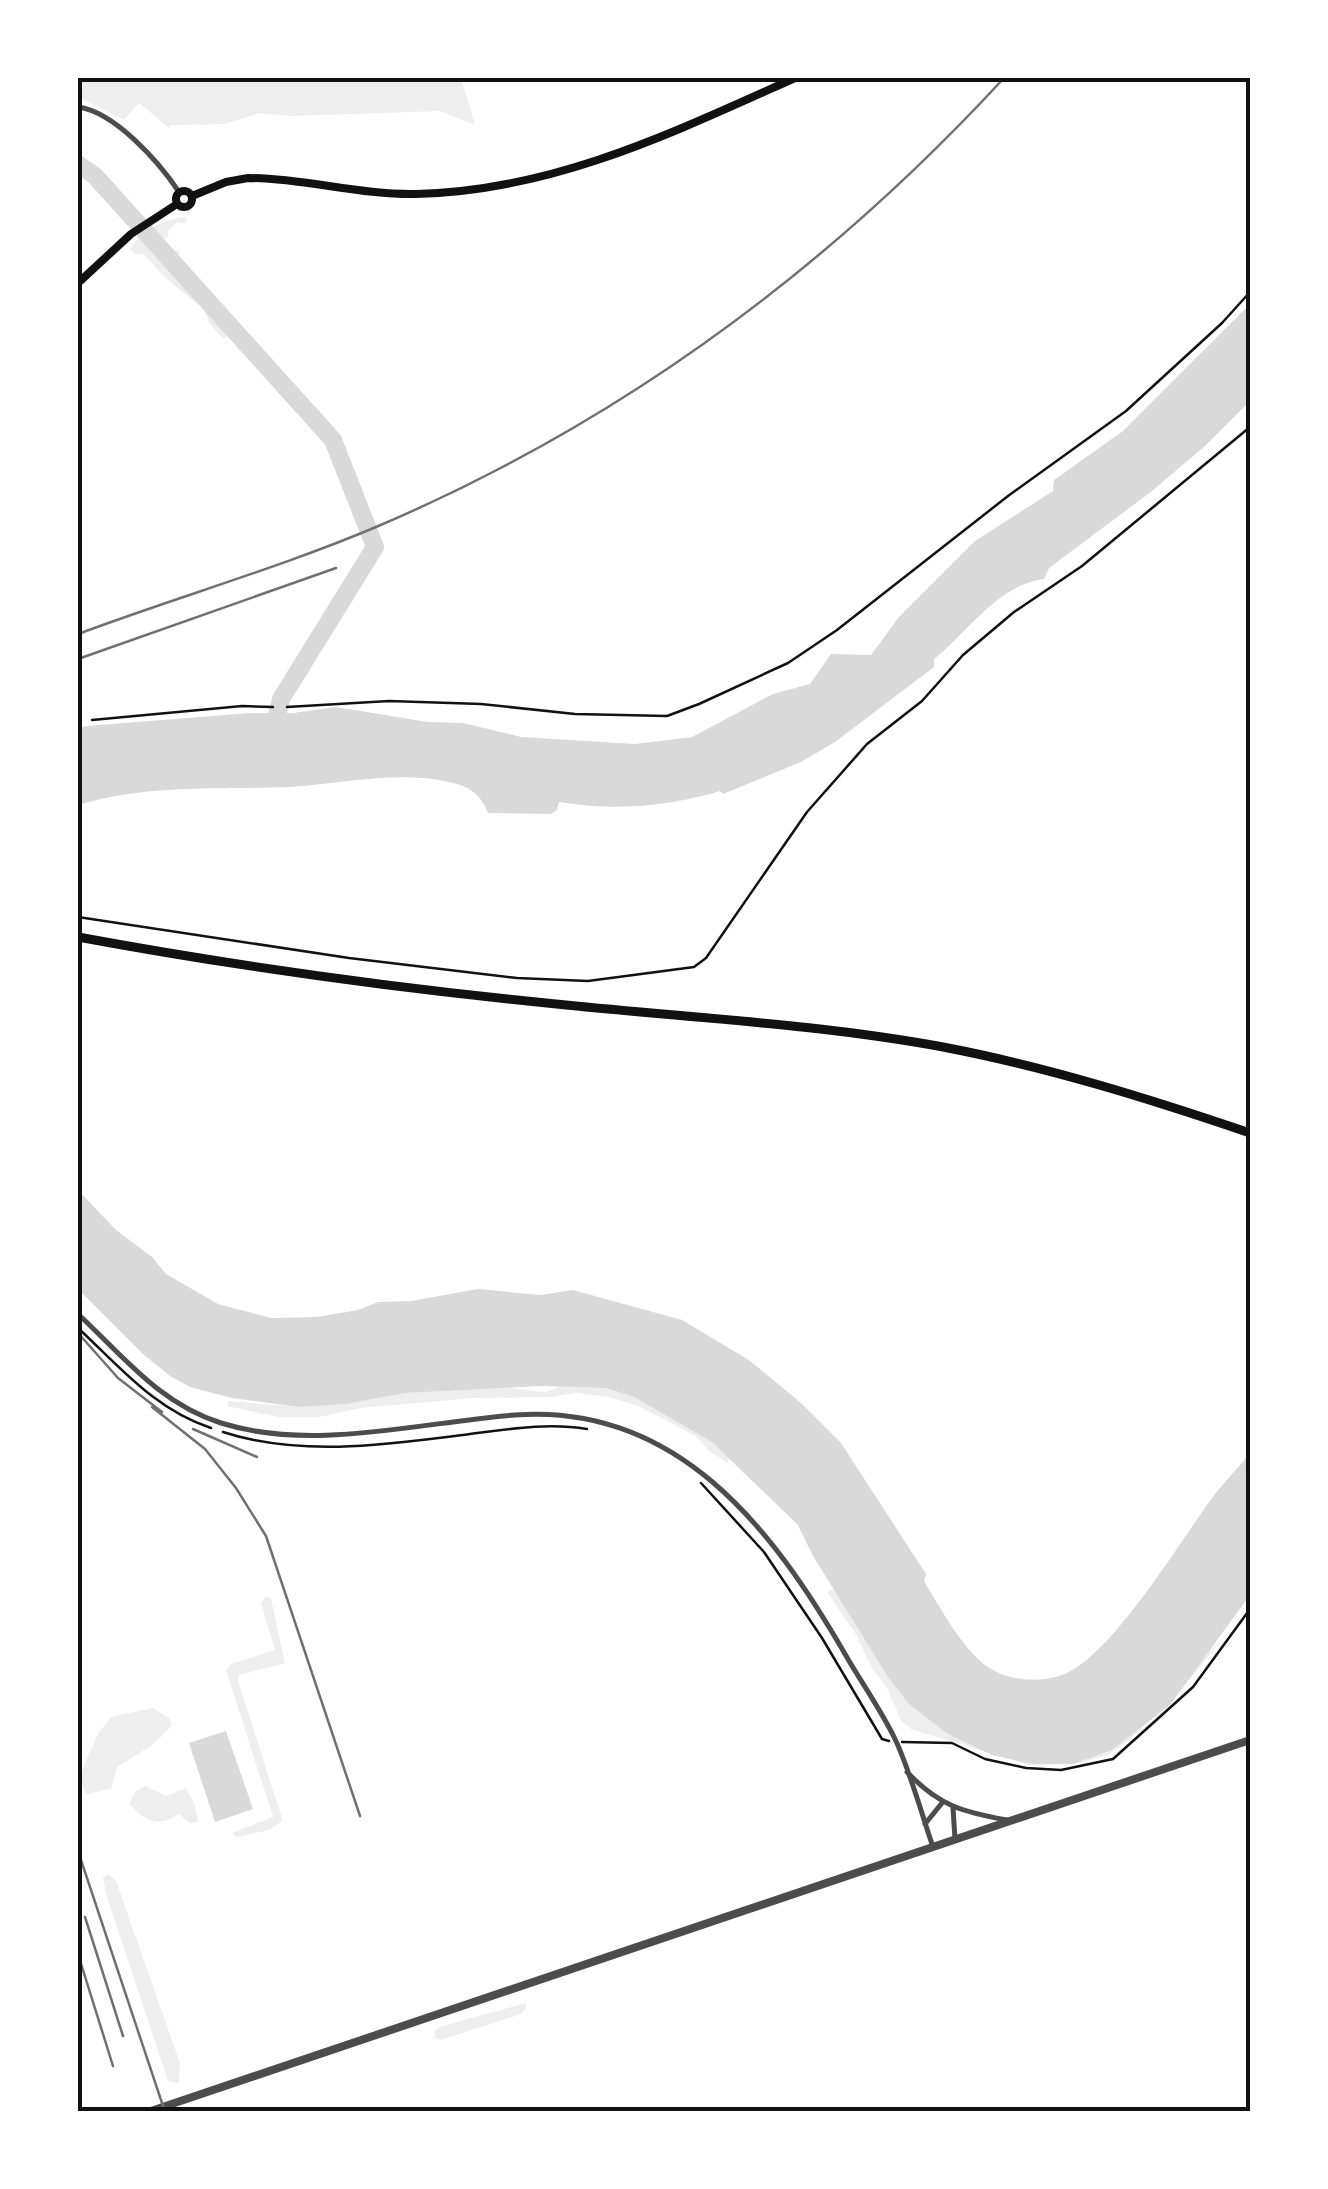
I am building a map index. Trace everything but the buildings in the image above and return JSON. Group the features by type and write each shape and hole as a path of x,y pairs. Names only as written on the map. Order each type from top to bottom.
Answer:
{"main road":[{"path":"78,283 149,220 177,204 187,207 192,196 226,182 248,178 412,194 460,192 531,181 638,147 794,78"},
{"path":"177,204 179,192 187,191 192,196"},
{"path":"78,937 284,972 424,990 874,1035 1072,1077 1250,1133"}],"street":[{"path":"78,107 88,108 113,122 179,192"},
{"path":"78,1314 160,1393 219,1422 262,1433 303,1436 538,1414 595,1420 657,1442 718,1486 761,1530 816,1602 896,1741 932,1846"},
{"path":"148,2112 1250,1740"},
{"path":"905,1770 942,1803 1010,1820"},
{"path":"925,1824 942,1803"},
{"path":"953,1808 955,1839"}],"path":[{"path":"286,707 389,701 667,716 699,704 788,663 837,630 1008,496 1126,411 1250,292"},
{"path":"78,917 349,958 517,978 588,980 694,967 706,958 807,812 867,744 922,701 963,654 1014,612 1082,566 1250,428"},
{"path":"92,720 242,706 273,707"},
{"path":"78,1328 163,1406 201,1424 265,1444 407,1442 532,1426 588,1428"},
{"path":"696,1478 764,1552 822,1638 882,1739 952,1743 986,1759 1026,1768 1061,1770 1113,1760 1193,1687 1250,1610"}],"shaded area":[{"path":"78,78 461,78 475,125 440,111 291,116 259,113 225,124 169,128 139,103 124,120 78,97"},
{"path":"187,217 185,224 178,222 167,231 169,236 154,247 155,252 166,256 179,250 180,263 172,270 214,298 237,323 236,333 223,338 209,323 204,309 143,254 135,255 130,249 155,226"},
{"path":"1250,304 1250,401 1152,491 1049,568 1044,579 1027,583 998,600 934,659 934,667 835,742 801,762 723,794 720,791 640,806 559,802 551,814 488,813 478,796 463,786 410,777 289,787 157,791 78,805 78,728 87,726 336,707 428,722 463,723 521,737 635,744 692,737 773,694 810,684 831,654 871,655 899,617 975,541 1053,491 1054,480 1123,431"},
{"path":"78,1190 166,1274 218,1304 271,1318 317,1317 378,1302 411,1301 478,1289 540,1295 573,1290 682,1320 749,1360 841,1443 926,1574 924,1581 952,1627 979,1659 1005,1675 1034,1680 1053,1678 1082,1664 1123,1622 1215,1494 1250,1453 1250,1595 1170,1705 1112,1750 1073,1764 1032,1764 992,1755 948,1734 909,1704 888,1677 798,1525 712,1442 634,1397 606,1388 540,1386 405,1393 346,1404 299,1407 232,1398 190,1387 143,1354 78,1289"},
{"path":"502,1387 545,1392 559,1387 606,1388 634,1397 729,1451 728,1463 709,1451 696,1436 638,1406 575,1393 361,1408 319,1417 279,1417 227,1406 228,1401 299,1407 346,1404 405,1393"},
{"path":"838,1587 904,1691 1187,1676 1229,1631 1181,1690 1108,1755 1075,1764 1029,1765 911,1729 902,1722 886,1686 827,1592"},
{"path":"267,1596 271,1599 285,1663 239,1675 238,1681 283,1821 269,1830 236,1837 232,1833 273,1817 226,1670 231,1664 275,1650 261,1603"},
{"path":"153,1708 170,1719 172,1726 152,1745 117,1767 111,1789 86,1794 79,1777 99,1732 111,1717"},
{"path":"226,1731 253,1809 215,1822 189,1743"},
{"path":"145,1786 166,1796 186,1788 198,1822 190,1823 179,1814 158,1821 140,1814 129,1803 136,1791"},
{"path":"108,1874 116,1881 180,2063 179,2083 168,2081 107,1897 103,1878"},
{"path":"526,2003 521,2014 441,2040 435,2038 435,2031 442,2026"}],"waterway":[{"path":"78,164 95,176 333,440 375,547 281,699 273,733"}],"railway":[{"path":"78,634 376,527 551,440 714,336 791,277 865,215 1004,78"},
{"path":"78,659 336,568"},
{"path":"78,1333 118,1378 162,1412"},
{"path":"152,1407 205,1449 266,1536 360,1816"},
{"path":"193,1429 257,1457"},
{"path":"78,1851 165,2112"},
{"path":"85,1917 123,2036"},
{"path":"78,1954 113,2066"}]}
